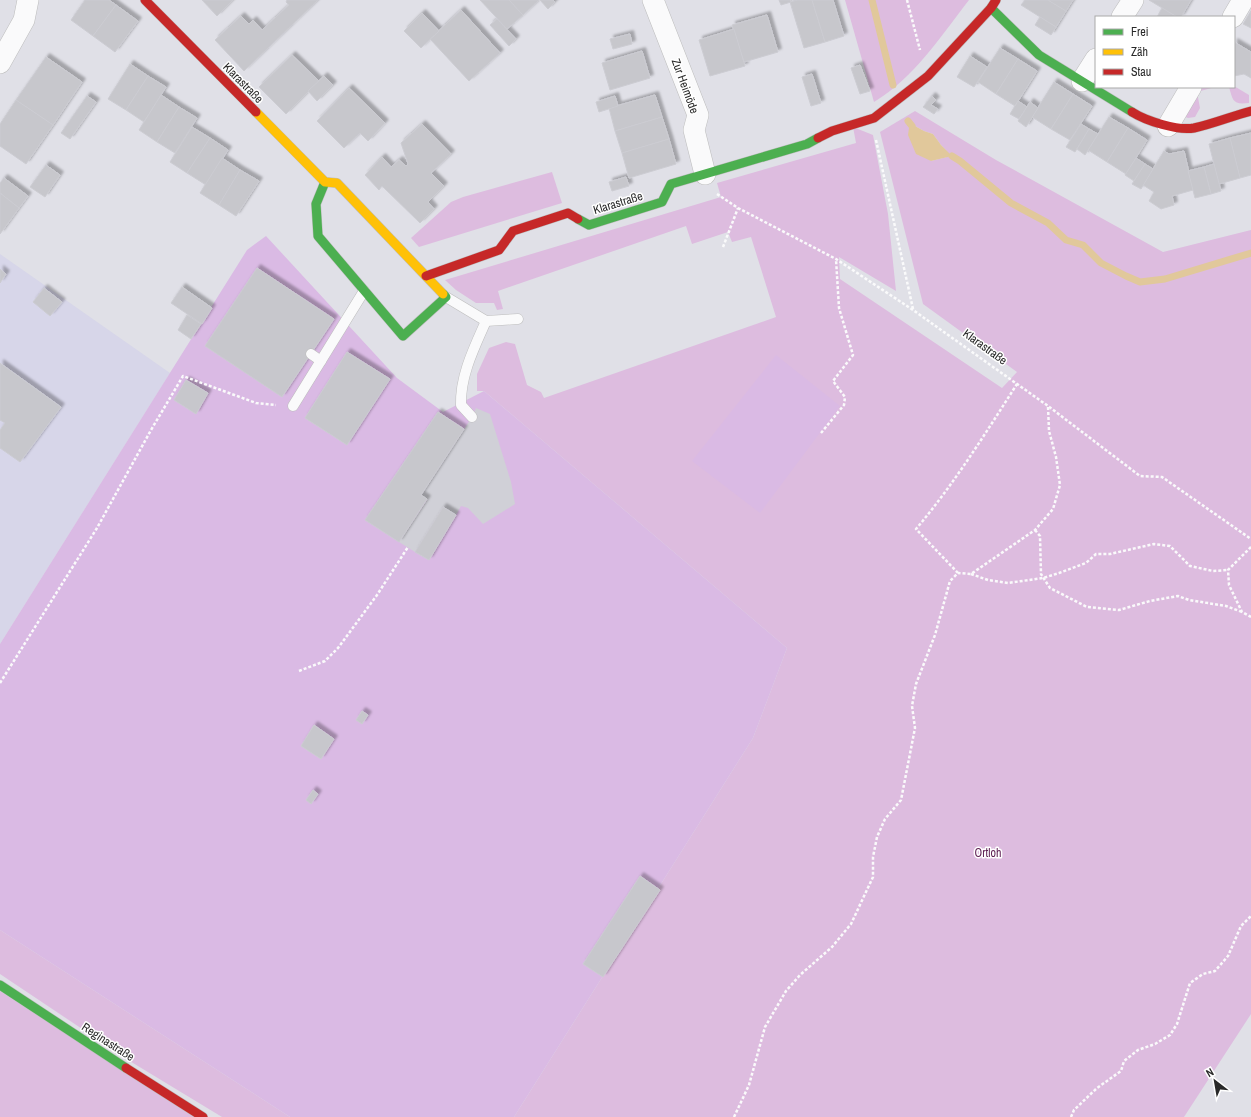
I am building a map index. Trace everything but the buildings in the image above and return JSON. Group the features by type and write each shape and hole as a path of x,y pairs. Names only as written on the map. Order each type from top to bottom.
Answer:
{"street":[{"path":"0,62 24,20 28,0"},
{"name":"Klarastraße","path":"145,0 325,182 337,183 446,297"},
{"name":"Zur Heimöde","path":"653,0 698,115 694,130 705,174"},
{"path":"1123,16 1133,0"},
{"path":"1234,16 1243,0"},
{"path":"993,4 1039,55 1140,117 1168,126 1193,128 1251,111"},
{"name":"Klarastraße","path":"426,276 499,250 513,231 568,213 589,225 662,202 671,184 807,144 832,131 874,118 928,76 993,4"},
{"path":"1082,81 1095,61"},
{"path":"1168,126 1190,88"},
{"path":"325,182 316,204 318,236 403,336 446,297"},
{"name":"Reginastraße","path":"0,986 128,1070 204,1117"}],"lane":[{"path":"293,406 364,291"},
{"path":"446,297 486,321 518,319"},
{"path":"472,417 461,405 460,392 471,353 486,321"},
{"path":"311,354 321,361"}],"path":[{"path":"907,0 928,76"},
{"path":"874,118 875,134 914,310"},
{"name":"Klarastraße","path":"705,174 714,191 738,208 836,259 914,310 1048,406 1140,476 1162,477 1251,539"},
{"path":"723,247 738,208"},
{"path":"822,433 844,405 845,397 833,380 853,355 839,308 836,259"},
{"path":"0,683 97,528 151,430 183,376 256,403 293,406"},
{"path":"1017,384 960,471 936,505 916,529 958,573 971,574 988,580 1008,584 1043,578 1086,563 1096,554 1110,554 1154,544 1170,546 1190,566 1212,571 1228,570 1251,547"},
{"path":"971,574 1035,530 1053,509 1060,485 1056,457 1049,431 1048,406"},
{"path":"1035,530 1040,536 1040,574 1050,588 1087,607 1119,610 1150,601 1178,596 1188,600 1226,606 1242,612 1251,618"},
{"path":"299,671 325,661 338,648 377,595 408,547"},
{"path":"1228,570 1229,585 1242,612"},
{"path":"734,1117 749,1085 765,1027 786,991 800,974 832,947 851,924 873,877 877,837 885,819 901,800 915,728 912,706 916,684 935,634 950,580 958,573"},
{"path":"1071,1117 1074,1110 1097,1088 1120,1071 1124,1061 1138,1050 1155,1044 1170,1035 1178,1024 1190,982 1203,974 1215,971 1228,956 1241,926 1251,916"}],"shaded area":[{"path":"912,126 933,134 952,156 931,161 916,154 908,135 909,128"},
{"path":"266,236 397,378 443,412 484,391 787,648 753,738 514,1117 290,1117 0,930 0,644 247,250"},
{"path":"0,254 170,373 0,644"},
{"path":"776,355 840,406 760,513 692,461"},
{"path":"476,408 490,414 511,482 515,504 483,524 468,508 461,506 456,515 443,507 415,552 399,542 427,500 421,495 472,417"}],"green space":[{"path":"845,0 969,0 926,56 914,69 902,81 874,102"},
{"path":"1235,87 1249,95 1249,103 1237,103 1234,101 1229,88 1235,88"},
{"path":"1192,88 1211,88 1197,92 1200,108 1195,117 1188,118 1183,116"},
{"name":"Ortloh","path":"915,111 996,160 1163,252 1251,230 1251,1014 1184,1117 514,1117 753,738 787,648 484,391 477,391 477,374 489,348 506,342 515,344 527,385 541,392 544,398 776,317 751,237 732,242 728,232 692,244 686,226 498,291 503,309 497,310 494,303 476,303 456,290 445,280 721,197 717,183 856,143 853,127 873,135 888,214 896,291 839,257 840,279 1002,388 1017,372 923,304 880,132","holes":["915,126 933,134 951,156 931,161"]},
{"path":"552,172 562,203 419,247 411,238 451,202 463,197"},
{"path":"0,930 290,1117 222,1117 133,1063 0,974"},
{"path":"0,991 194,1117 0,1117"}],"waterway":[{"path":"872,0 893,85"},
{"path":"908,121 912,126"},
{"path":"952,156 1011,203 1048,223 1066,240 1083,245 1101,263 1140,282 1165,279 1251,253"}],"traffic: fast":[{"path":"991,8 1039,55 1132,112"},
{"path":"578,219 589,225 662,202 671,184 807,144 818,138"},
{"path":"325,182 316,204 318,236 403,336 446,297 443,294"},
{"path":"0,985 126,1068"}],"traffic: slow":[{"path":"256,112 325,182 337,183 443,294"}],"traffic: jam":[{"path":"145,0 256,112"},
{"path":"818,138 832,131 874,118 928,76 991,8 996,0"},
{"path":"1132,112 1145,119 1171,127 1187,129 1251,111"},
{"path":"426,276 499,250 513,231 568,213 578,219"},
{"path":"126,1068 203,1117"}]}
